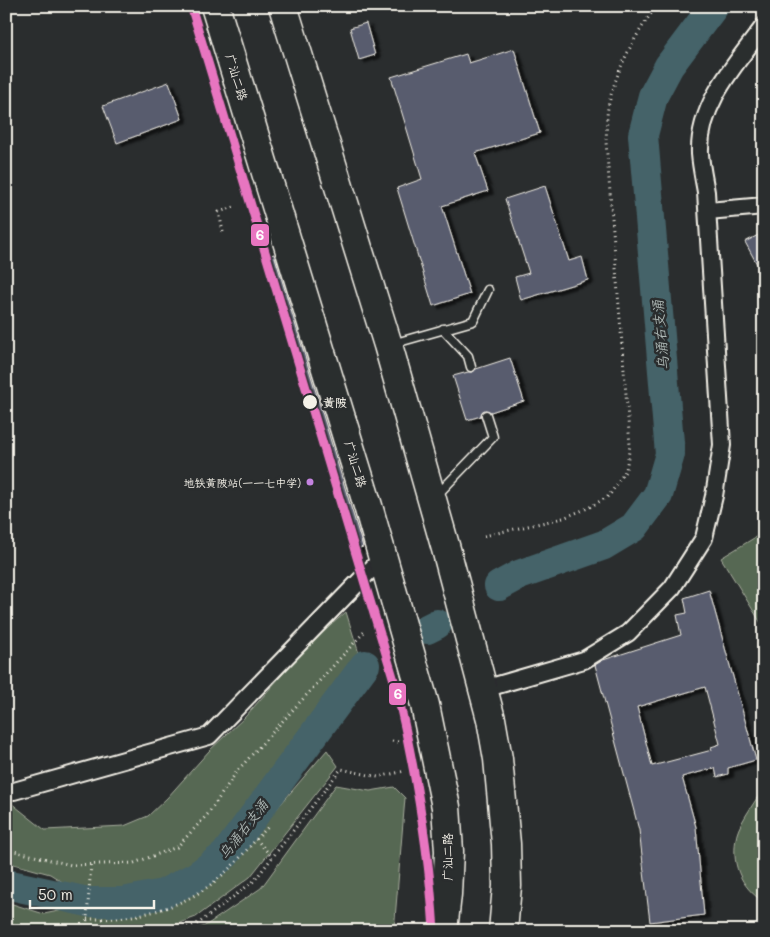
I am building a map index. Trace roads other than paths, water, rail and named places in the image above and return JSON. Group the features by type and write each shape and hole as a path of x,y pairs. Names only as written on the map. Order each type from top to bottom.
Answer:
{"highway":[{"name":"广汕二路","path":"215,6 384,557 425,705 446,807 447,894 443,931"},
{"path":"283,6 388,345 481,676 498,759 503,800 507,886 503,931"}],"street":[{"path":"481,676 584,660 628,633 672,588 704,538 714,496 722,445 708,211 700,154 702,126 711,101 764,26"},
{"path":"708,211 764,206"},
{"path":"14,791 209,736 384,557"}],"lane":[{"path":"388,345 473,321 488,290"},
{"path":"443,329 468,356 472,367"},
{"path":"432,500 493,437 486,415"}],"waterway":[{"name":"乌涌右支涌","path":"499,586 519,575 604,545 634,527 658,495 670,454 643,135 653,96 669,66 714,6"},
{"name":"乌涌右支涌","path":"427,629 437,624"},
{"name":"乌涌右支涌","path":"6,884 88,902 123,902 163,894 197,876 225,855 365,665"}],"place":[{"name":"黄陂","path":"310,402"},
{"name":"地铁黄陂站(一一七中学)","path":"310,482"}]}
